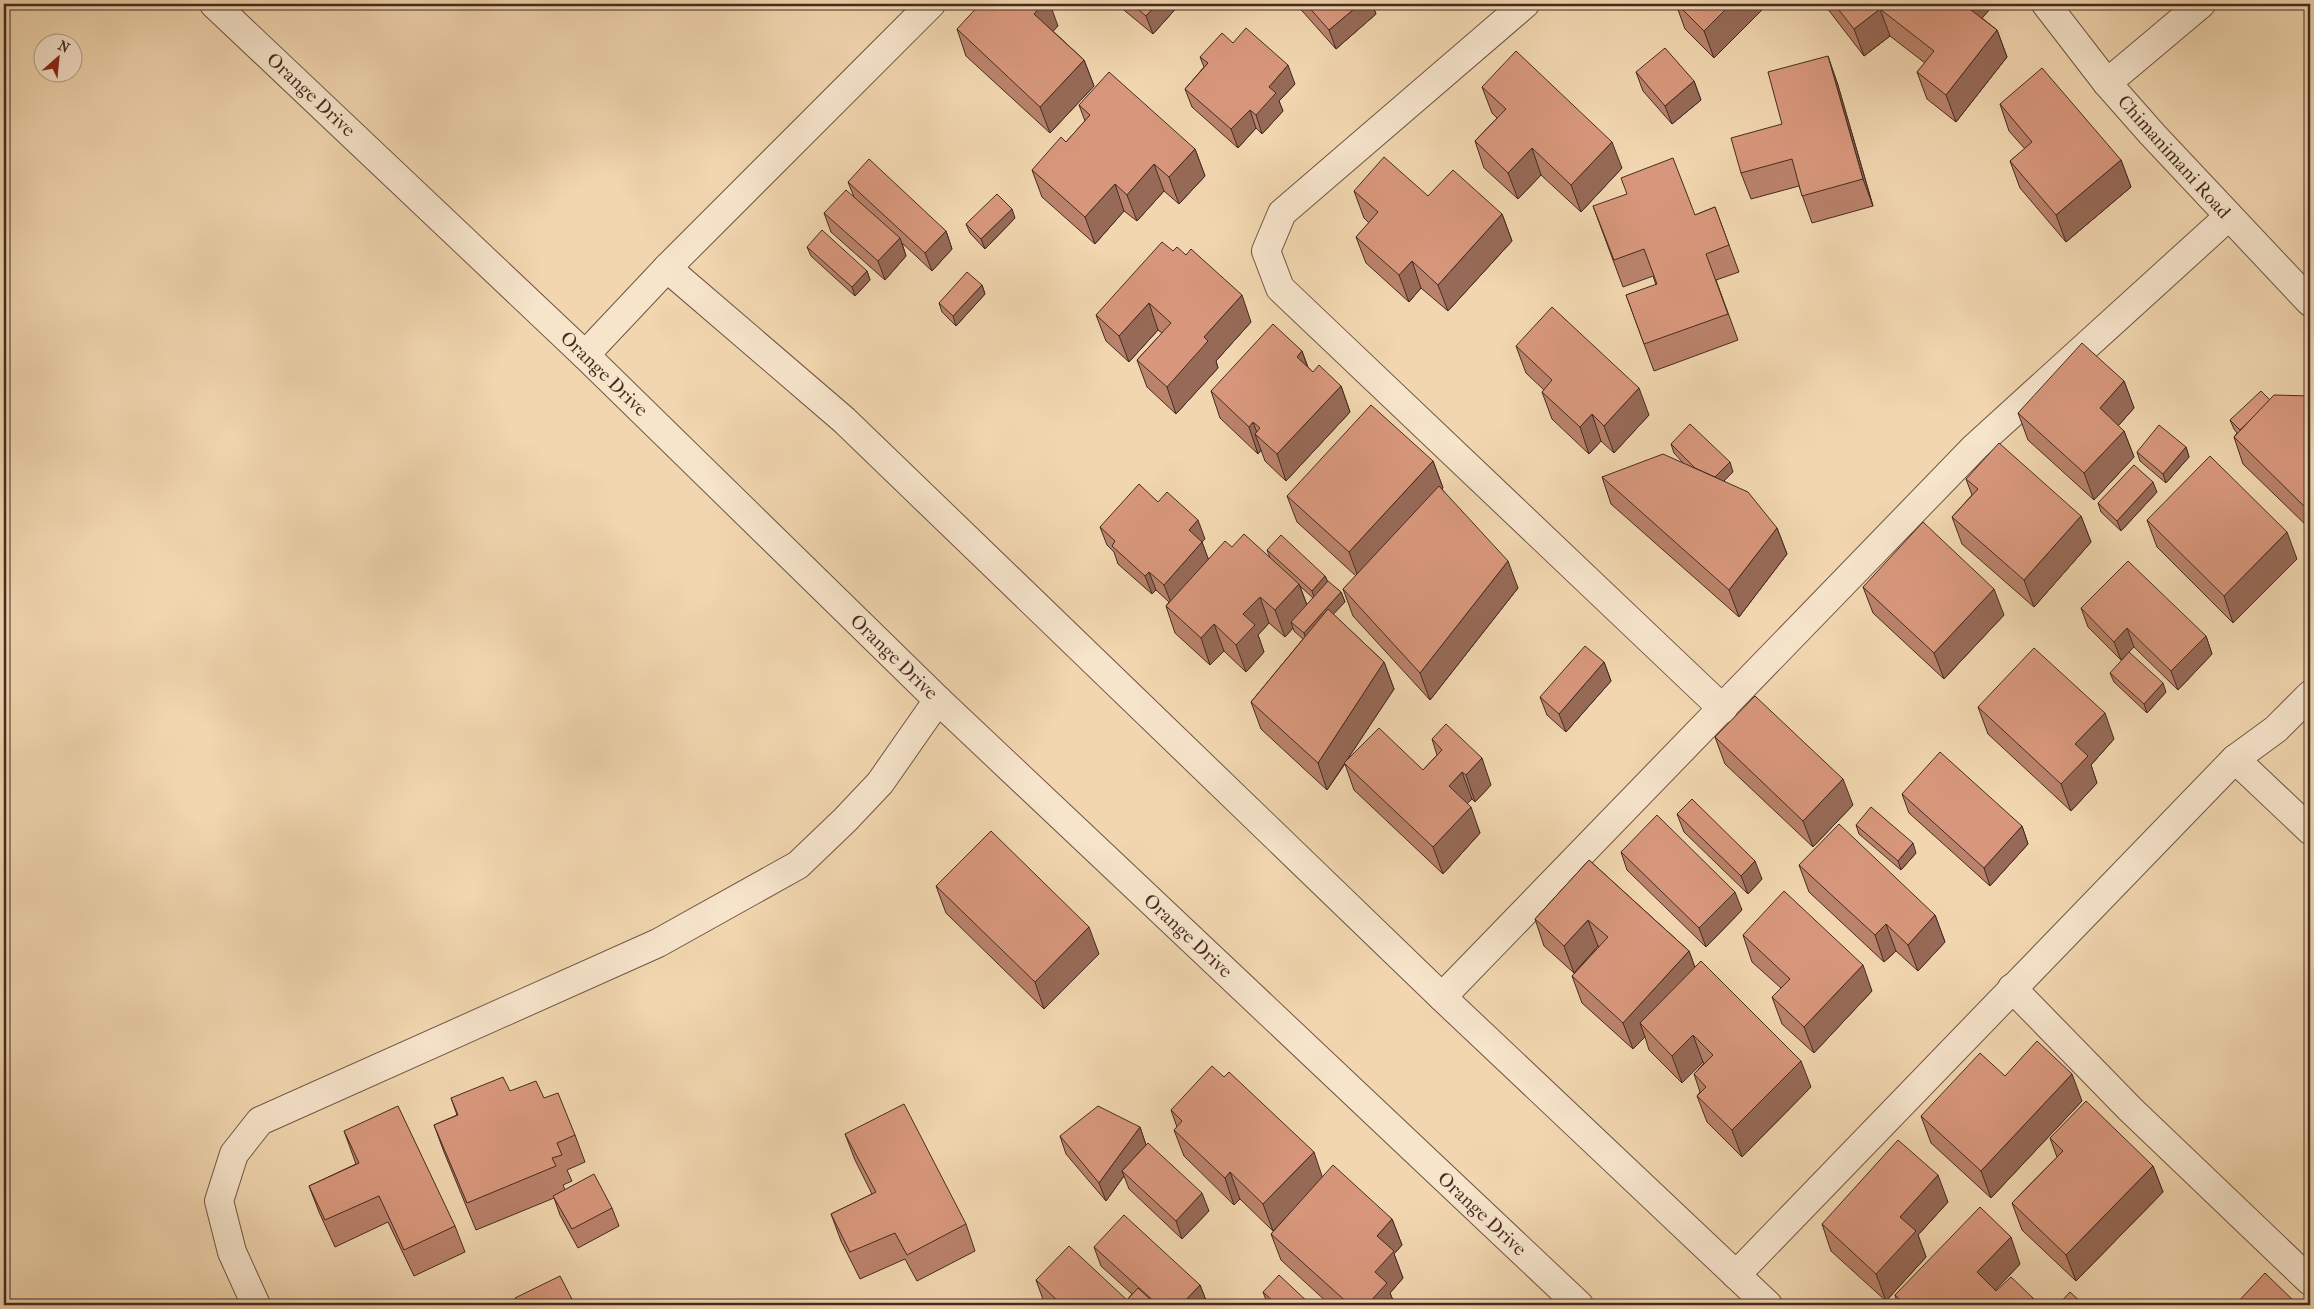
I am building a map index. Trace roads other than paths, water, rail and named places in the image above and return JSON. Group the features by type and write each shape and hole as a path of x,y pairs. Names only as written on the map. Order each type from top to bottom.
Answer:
{"street":[{"name":"Orange Drive","path":"214,4 585,355 938,700 1579,1305"},
{"path":"585,355 667,268 931,4"},
{"path":"1525,4 1282,213 1266,251 1280,288 1723,709"},
{"name":"Chimanimani Road","path":"2046,4 2107,83 2228,217 2310,302"},
{"path":"2107,83 2201,4"},
{"path":"1442,997 1975,447 2228,217"},
{"path":"667,268 844,420 1442,997 1768,1305"},
{"path":"1736,1275 2235,759 2276,729 2310,694"},
{"path":"256,1305 232,1252 219,1201 234,1154 260,1121 658,943 798,865 880,783 938,700"},
{"path":"2235,759 2310,830"},
{"path":"2012,988 2130,1109 2310,1281"}]}
